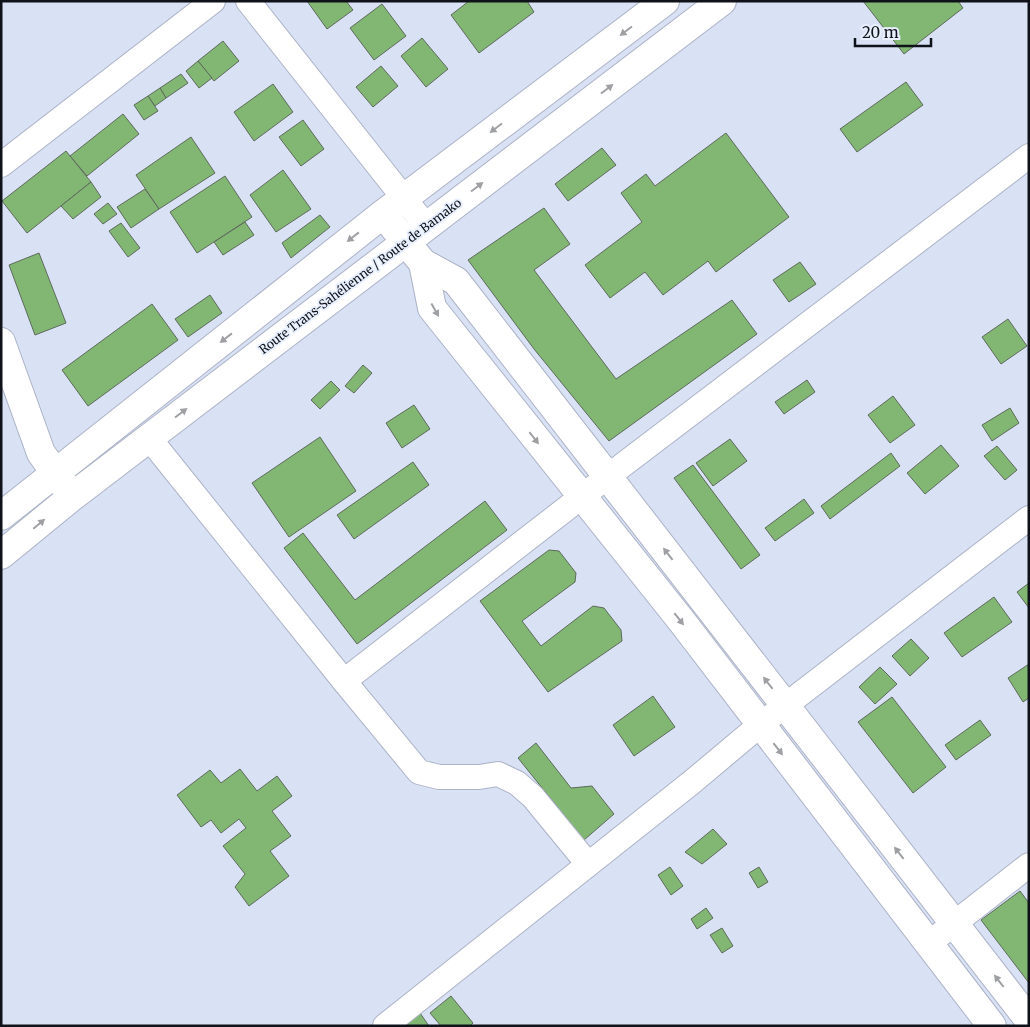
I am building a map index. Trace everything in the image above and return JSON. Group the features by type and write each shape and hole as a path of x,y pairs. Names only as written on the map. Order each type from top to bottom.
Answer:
{"main road":[{"path":"1,516 393,206 665,1"},
{"name":"Route Trans-Sahélienne / Route de Bamako","path":"1,555 73,496 722,1"},
{"path":"393,206 416,234 432,308 680,619 992,1026"},
{"path":"423,263 456,281 1029,1020"},
{"path":"1,342 40,453 73,496"}],"street":[{"path":"1,166 213,1"},
{"path":"248,1 393,206"},
{"path":"344,681 607,476 1029,156"},
{"path":"149,438 419,772 439,777 479,777 498,774 517,783 533,797 588,864"},
{"path":"386,1026 692,782 760,725 1029,518"},
{"path":"928,944 1029,865"}],"building":[{"path":"307,1 346,1 353,10 327,29"},
{"path":"469,1 527,1 534,12 479,53 451,15"},
{"path":"863,1 958,1 963,8 904,54"},
{"path":"382,4 406,36 374,60 350,28"},
{"path":"422,38 448,69 426,87 401,56"},
{"path":"223,41 239,61 214,81 198,61"},
{"path":"198,61 212,78 199,88 186,71"},
{"path":"381,66 398,86 373,107 356,87"},
{"path":"181,74 188,83 166,98 160,88"},
{"path":"906,82 923,105 857,152 840,129"},
{"path":"273,84 293,112 254,141 234,112"},
{"path":"160,88 166,98 155,106 148,96"},
{"path":"148,96 158,111 144,120 134,105"},
{"path":"123,114 139,134 87,176 70,156"},
{"path":"303,120 324,149 301,166 279,137"},
{"path":"726,133 789,217 716,272 708,261 663,295 645,272 610,298 585,265 642,222 621,193 646,174 655,186"},
{"path":"191,137 215,173 159,209 136,175"},
{"path":"602,148 616,165 568,201 555,184"},
{"path":"66,151 91,182 27,233 2,201"},
{"path":"283,170 311,209 276,232 250,195"},
{"path":"225,176 252,217 197,253 170,212"},
{"path":"91,182 101,197 73,219 61,206"},
{"path":"145,189 159,209 131,228 117,207"},
{"path":"108,203 117,214 103,224 94,214"},
{"path":"544,208 570,244 534,270 616,379 732,300 757,334 609,441 534,349 468,260"},
{"path":"320,215 330,227 291,258 282,243"},
{"path":"245,222 254,235 223,255 214,242"},
{"path":"121,223 140,248 128,257 109,231"},
{"path":"39,253 66,323 35,335 9,265"},
{"path":"800,262 816,284 789,302 773,280"},
{"path":"210,295 222,313 188,337 175,319"},
{"path":"152,304 178,340 88,406 62,370"},
{"path":"1008,319 1027,346 1001,364 982,337"},
{"path":"363,365 372,373 354,393 345,386"},
{"path":"807,380 815,392 784,414 775,402"},
{"path":"331,381 340,390 320,409 311,400"},
{"path":"893,396 915,425 890,443 868,415"},
{"path":"414,405 430,429 402,448 386,423"},
{"path":"1010,408 1019,423 992,441 982,425"},
{"path":"320,437 356,491 289,537 252,483"},
{"path":"730,439 747,461 713,486 696,463"},
{"path":"941,445 959,466 925,494 907,473"},
{"path":"997,446 1017,470 1005,480 984,456"},
{"path":"891,453 900,466 830,519 821,506"},
{"path":"413,462 429,485 354,539 337,515"},
{"path":"693,465 760,555 741,569 674,478"},
{"path":"804,499 814,513 775,541 765,528"},
{"path":"485,501 507,530 357,644 284,548 303,533 355,600"},
{"path":"549,550 559,551 576,573 575,582 522,621 541,646 593,606 604,608 621,630 622,641 548,692 480,601"},
{"path":"1029,583 1029,608 1017,592"},
{"path":"994,597 1012,622 962,657 944,633"},
{"path":"911,639 929,658 910,676 892,656"},
{"path":"1029,664 1029,698 1023,702 1008,678"},
{"path":"880,667 897,684 875,704 859,687"},
{"path":"653,696 675,727 634,756 613,725"},
{"path":"892,697 946,767 913,793 858,722"},
{"path":"980,720 991,735 956,760 945,745"},
{"path":"536,743 571,788 592,786 614,814 584,840 518,758"},
{"path":"240,769 257,791 277,776 292,796 272,811 291,836 270,851 289,876 249,906 235,887 245,874 223,846 246,828 239,819 221,833 211,820 201,827 177,795 210,770 221,783"},
{"path":"713,829 727,844 702,864 685,852"},
{"path":"670,867 683,886 671,895 658,875"},
{"path":"759,867 768,882 758,888 749,873"},
{"path":"1020,891 1029,903 1029,983 981,920"},
{"path":"706,908 713,918 697,929 691,919"},
{"path":"722,928 733,946 722,953 710,935"},
{"path":"451,996 473,1023 470,1026 441,1026 430,1013"},
{"path":"420,1013 429,1026 404,1026 404,1025"}]}
